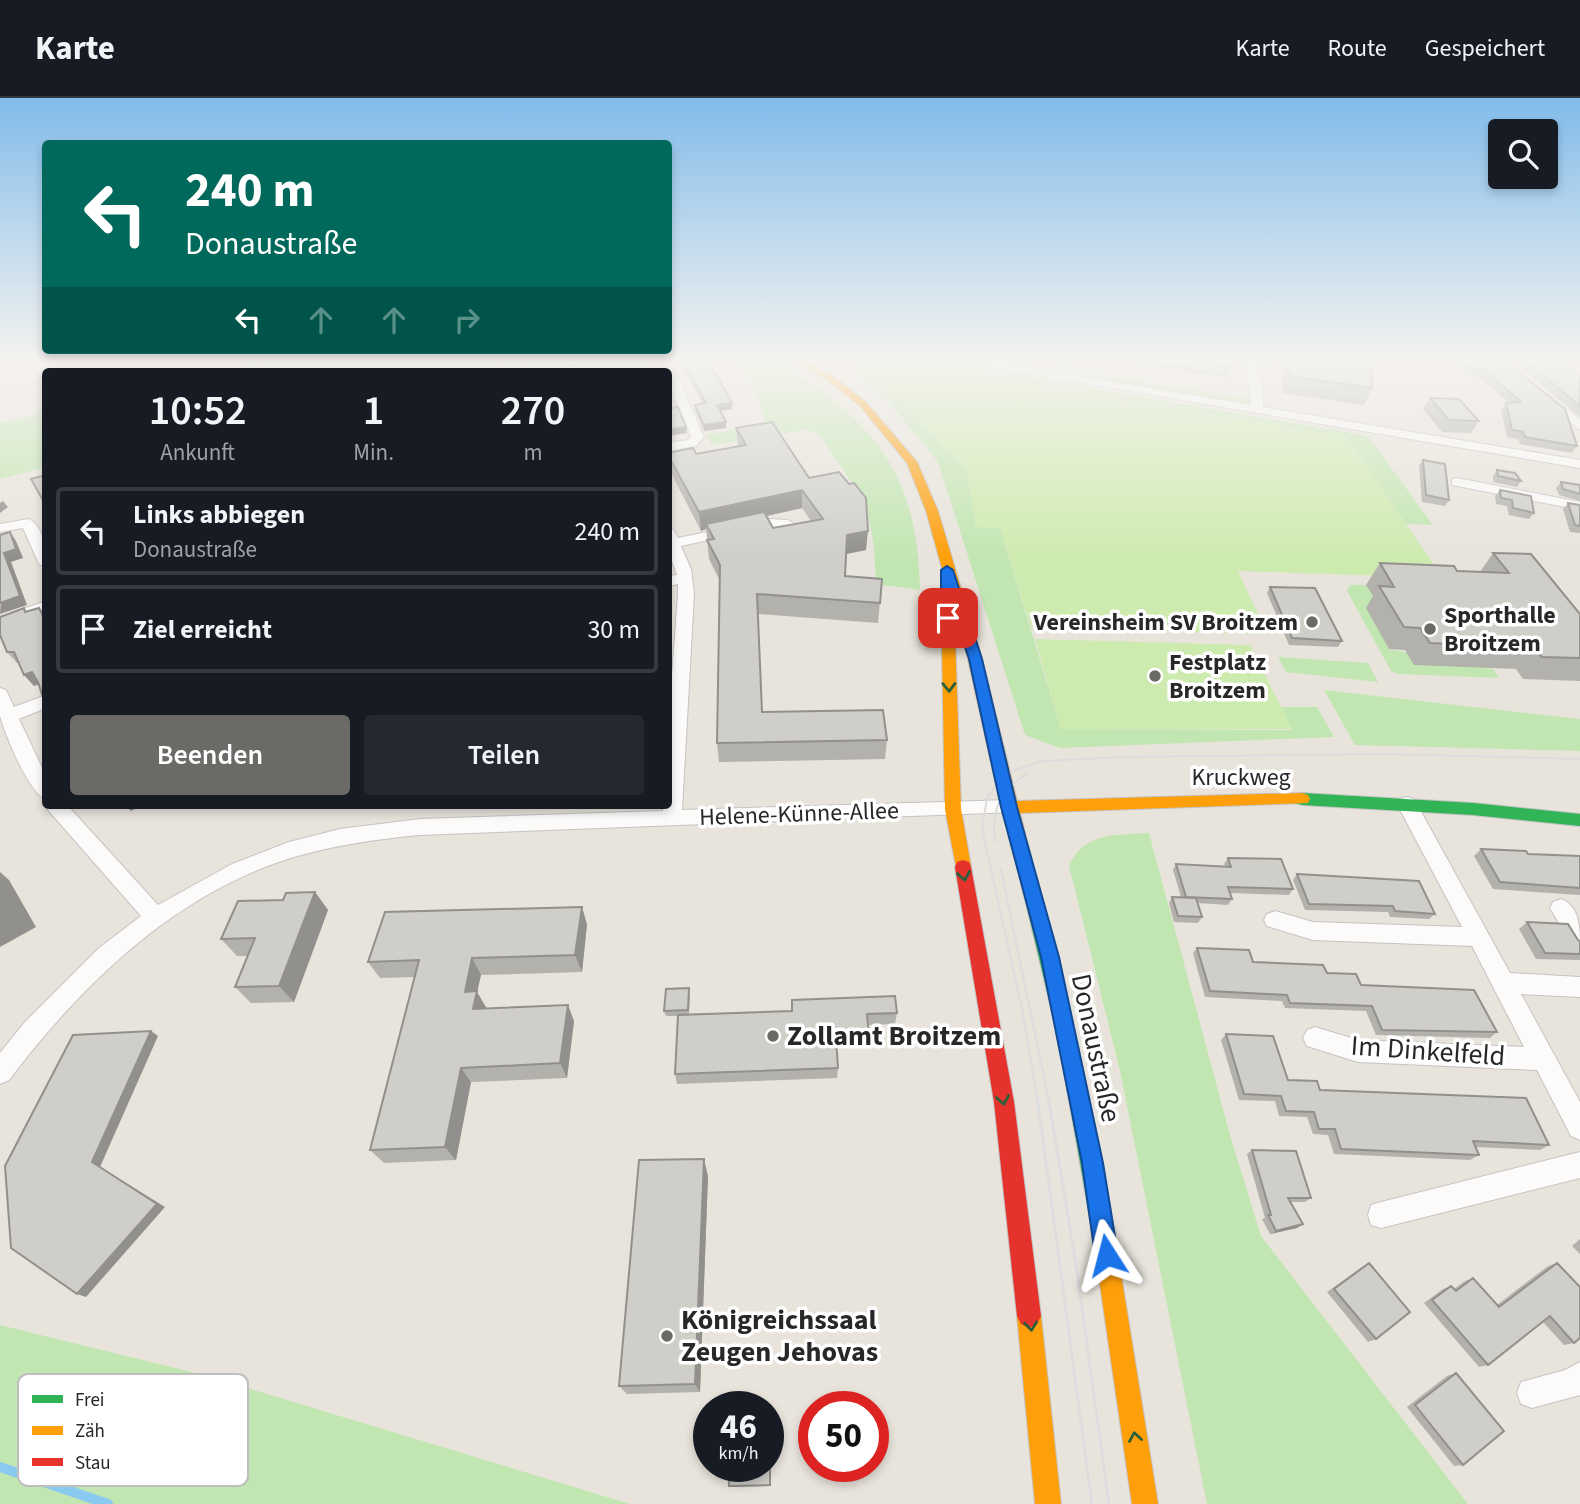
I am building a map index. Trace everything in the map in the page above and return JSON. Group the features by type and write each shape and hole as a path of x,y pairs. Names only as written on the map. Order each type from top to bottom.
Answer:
{"main road":[{"name":"Donaustraße","path":"884,427 902,447 928,496 947,570 975,659 1009,807 1050,957 1093,1163 1146,1504"},
{"name":"Donaustraße","path":"947,570 953,809 1006,1115 1020,1222 1048,1504"},
{"name":"Kruckweg","path":"1009,807 1278,798 1407,804 1580,820"},
{"name":"Kruckweg","path":"1473,809 1548,803 1580,804"}],"street":[{"path":"672,446 692,443 698,437 693,427"},
{"path":"1357,427 1580,464"},
{"path":"1457,482 1580,506"},
{"path":"0,528 28,523 42,555"},
{"path":"672,537 769,523 788,524"},
{"path":"672,544 677,579 672,818"},
{"path":"0,623 42,607"},
{"path":"0,694 33,773 42,786"},
{"path":"9,716 42,703"},
{"name":"Im Dinkelfeld","path":"1407,804 1542,1059 1578,1120"},
{"name":"Helene-Künne-Allee","path":"0,1072 58,1000 89,970 180,900 234,873 286,852 340,837 420,827 1009,807"},
{"path":"61,809 156,917"},
{"path":"1561,908 1580,938"},
{"path":"1275,920 1313,931 1477,937"},
{"path":"1502,983 1580,988"},
{"name":"Im Dinkelfeld","path":"1315,1038 1358,1051 1542,1059"},
{"path":"1381,1214 1580,1165"},
{"path":"1532,1393 1573,1383 1580,1377"}],"green space":[{"path":"0,427 42,427 42,468 0,479"},
{"path":"752,427 862,427 885,455 898,478 907,503 914,529 920,590 876,584 873,540 865,510 844,470 817,433 805,430 712,445 706,435"},
{"path":"909,427 926,427 967,469 976,527 1000,528 1061,729 1292,730 1281,707 1317,707 1334,737 1060,748 1025,735 938,462"},
{"path":"926,427 1284,427 1346,437 1443,578 1238,571 1267,634 1031,627 1000,528 976,527 967,469"},
{"path":"1284,427 1314,427 1368,436 1433,525 1406,524 1346,437"},
{"path":"1350,585 1366,585 1380,608 1389,649 1493,669 1499,678 1398,674 1391,671 1347,591"},
{"name":"Festplatz Broitzem","path":"1035,639 1250,645 1292,729 1061,729"},
{"path":"1278,657 1368,663 1378,682 1286,672"},
{"path":"1324,690 1580,719 1580,751 1355,745"},
{"path":"1149,833 1230,1135 1261,1236 1468,1504 1207,1504 1120,1071 1069,866 1075,855 1092,841 1113,835"},
{"path":"0,1325 200,1374 18,1374 18,1486 248,1486 248,1388 630,1504 0,1504"}],"building":[{"path":"775,427 809,478 839,472 849,484 854,483 866,498 868,531 847,535 845,576 882,579 880,603 757,594 762,712 883,710 887,740 717,743 720,565 707,540 714,539 706,524 764,512 773,528 823,519 802,490 699,512 672,462 672,452 693,448 696,454 746,445 736,428"},
{"path":"1511,427 1571,427 1577,446 1525,437 1523,432 1512,430"},
{"path":"1423,460 1445,464 1449,500 1426,495"},
{"path":"1497,470 1515,473 1521,481 1498,476"},
{"path":"42,476 42,499 31,479"},
{"path":"1561,482 1580,485 1580,494 1563,489"},
{"path":"1500,490 1531,496 1534,513 1513,508 1512,500 1501,498"},
{"path":"1568,503 1580,505 1580,526 1575,525"},
{"path":"10,532 16,549 4,553 20,596 0,603 0,535"},
{"path":"1493,553 1531,554 1580,614 1580,658 1542,657 1535,648 1430,643 1420,628 1404,627 1379,586 1394,587 1380,563 1454,566 1457,571 1509,573"},
{"name":"Vereinsheim SV Broitzem","path":"1270,587 1315,588 1342,641 1292,638"},
{"path":"24,608 25,612 39,608 42,614 42,694 32,672 24,675 14,652 7,652 0,635 0,617"},
{"path":"1481,849 1580,856 1580,888 1500,882"},
{"path":"1228,858 1281,859 1293,889 1228,887 1232,899 1186,897 1176,864 1231,867"},
{"path":"1297,874 1419,881 1435,914 1395,911 1393,906 1309,904"},
{"path":"315,892 279,986 235,987 255,938 221,939 238,901 283,900 286,893"},
{"path":"1172,897 1196,898 1202,917 1178,916"},
{"path":"582,907 575,955 472,958 465,992 477,991 473,1009 568,1005 560,1063 461,1068 445,1147 370,1150 419,960 368,962 385,912"},
{"path":"1527,922 1568,924 1580,941 1580,954 1545,953"},
{"path":"1197,948 1249,950 1253,962 1323,965 1327,973 1356,974 1361,985 1474,990 1497,1032 1382,1030 1372,1006 1290,1003 1287,995 1210,991"},
{"path":"689,988 688,1010 664,1011 666,989"},
{"name":"Zollamt Broitzem","path":"895,996 897,1013 867,1014 869,1037 836,1038 838,1068 675,1074 678,1015 792,1011 792,1000"},
{"path":"151,1031 92,1162 157,1204 77,1294 11,1248 5,1166 73,1035"},
{"path":"1226,1034 1273,1036 1288,1080 1317,1081 1320,1090 1526,1098 1549,1145 1473,1141 1479,1155 1341,1149 1335,1129 1319,1129 1314,1112 1286,1111 1281,1096 1244,1094"},
{"path":"1252,1150 1296,1151 1311,1198 1288,1198 1303,1224 1276,1231 1268,1215 1271,1215"},
{"name":"Königreichssaal Zeugen Jehovas","path":"704,1159 695,1384 619,1386 639,1160"},
{"path":"1369,1263 1410,1312 1376,1339 1334,1289"},
{"path":"1557,1263 1580,1287 1580,1338 1574,1343 1550,1316 1488,1365 1432,1300 1451,1286 1456,1291 1473,1278 1499,1307"},
{"path":"1456,1373 1504,1431 1463,1465 1415,1405"},
{"path":"729,1482 770,1482 770,1485 729,1486"}],"waterway":[{"path":"0,1467 18,1473"},
{"path":"55,1486 108,1504"}],"tram line":[{"path":"1037,1097 1022,1009 982,829 987,798 1003,777 1042,761 1123,757 1384,754 1580,759"},
{"path":"995,842 996,811 1000,802 1010,787 1028,774"},
{"path":"1001,869 1048,1097"},
{"path":"1037,1096 1092,1504"},
{"path":"1048,1096 1076,1265 1109,1504"}],"traffic: fast":[{"path":"1302,799 1473,809 1580,820"},
{"path":"1021,849 1069,1042 1104,1237"}],"traffic: slow":[{"path":"882,427 912,462 932,511 975,659 1021,849"},
{"path":"947,596 953,809 963,867"},
{"path":"1009,807 1302,799"},
{"path":"1104,1237 1145,1504"},
{"path":"1029,1316 1048,1504"}],"traffic: jam":[{"path":"963,867 1004,1102 1029,1316"}],"place":[{"name":"Vereinsheim SV Broitzem","path":"1312,622"},
{"name":"Sporthalle Broitzem","path":"1430,629"},
{"name":"Festplatz Broitzem","path":"1155,676"},
{"name":"Zollamt Broitzem","path":"773,1036"},
{"name":"Königreichssaal Zeugen Jehovas","path":"667,1336"}],"route":[{"path":"948,618 947,570 975,659 1009,807 1050,957 1093,1163 1107,1255"}]}
